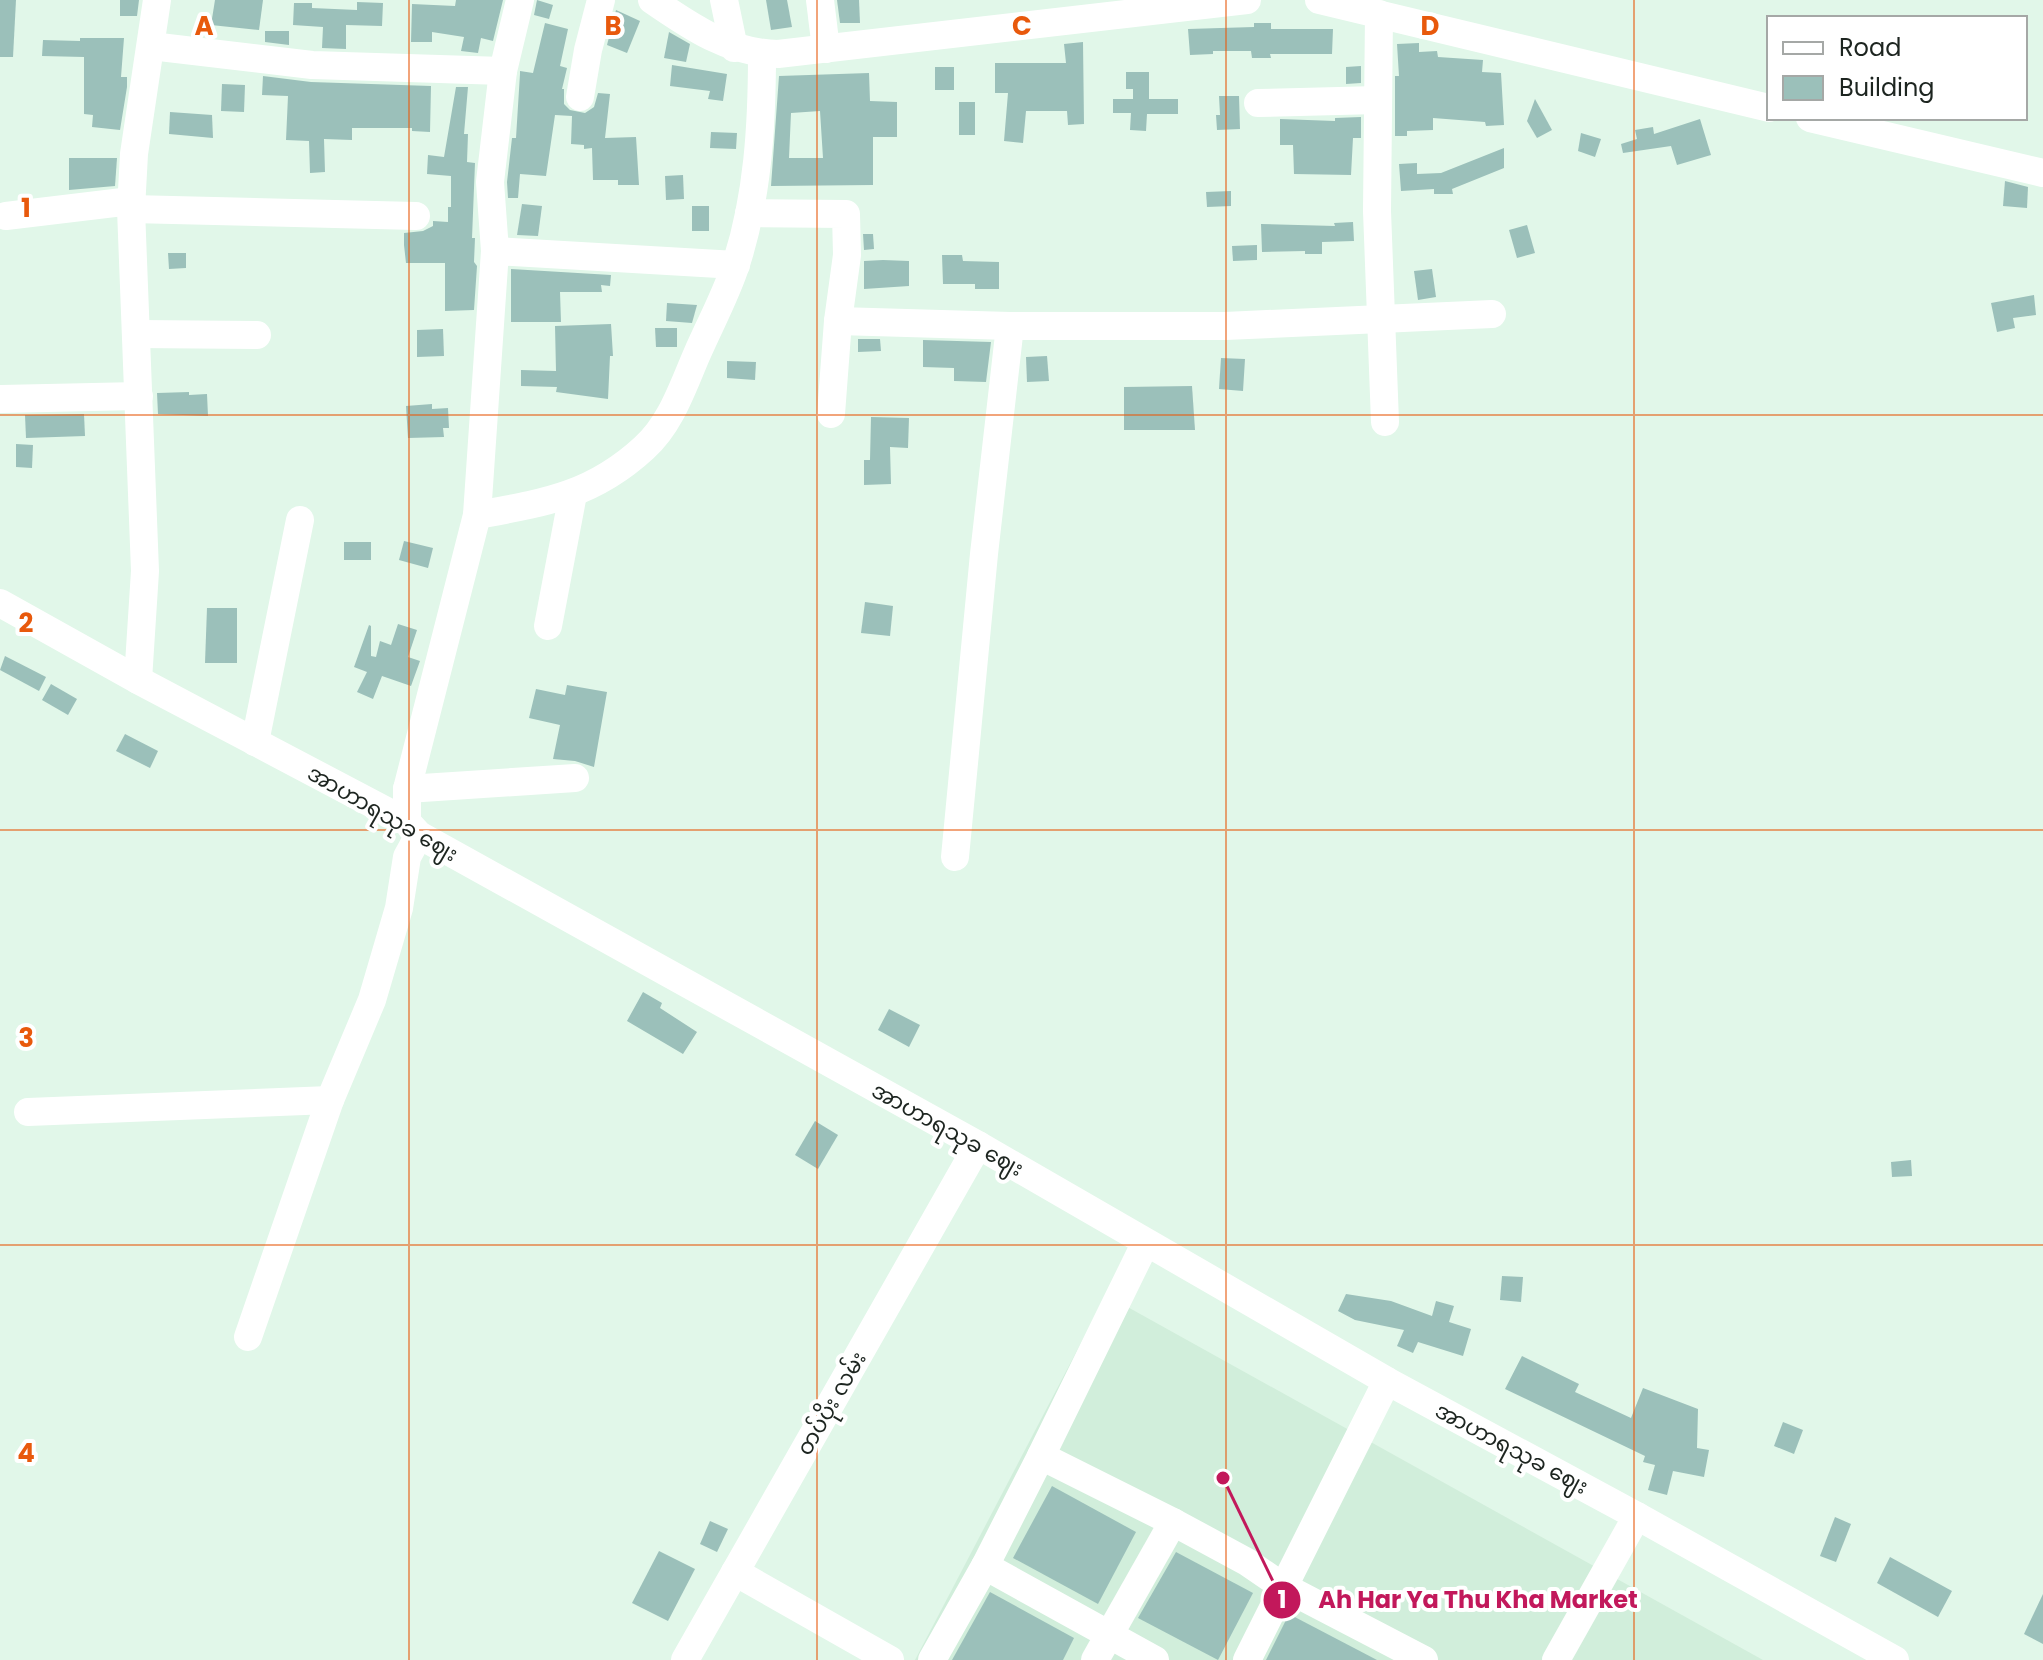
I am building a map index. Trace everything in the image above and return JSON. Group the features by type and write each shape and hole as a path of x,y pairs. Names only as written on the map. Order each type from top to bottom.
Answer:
{"street":[{"path":"138,680 145,571 131,205 134,154 157,0"},
{"path":"248,1337 330,1100 372,1000 399,908 413,829 407,789 477,515 495,251 490,182 503,71 520,0"},
{"path":"580,97 601,0"},
{"path":"652,0 680,20 734,48 762,54 1247,0"},
{"path":"724,0 734,48"},
{"path":"820,0 826,49"},
{"path":"1319,0 1767,108"},
{"path":"1379,14 1377,211 1385,422"},
{"path":"151,46 312,65 503,71"},
{"path":"477,515 549,502 573,494 619,468 646,447 674,409 736,265 749,213 762,119 762,54"},
{"path":"1258,103 1378,100"},
{"path":"1818,120 2043,173"},
{"path":"6,216 131,205 416,216"},
{"path":"749,213 846,214 847,255 831,414"},
{"path":"495,251 736,265"},
{"path":"838,321 1010,326 1225,326 1492,314"},
{"path":"955,857 1010,326"},
{"path":"137,334 257,335"},
{"path":"1,399 139,396"},
{"path":"548,626 573,494"},
{"path":"255,742 300,520"},
{"name":"အာဟာရသုခ ဈေး","path":"0,603 413,829 978,1145 1387,1381 1895,1660"},
{"path":"407,789 575,778"},
{"path":"28,1112 330,1100"},
{"name":"တပ်ပိုး လမ်း","path":"685,1660 978,1145"},
{"path":"932,1660 985,1566 1145,1244"},
{"path":"1247,1660 1387,1381"},
{"path":"1041,1456 1247,1562 1282,1586 1409,1656"},
{"path":"1556,1660 1637,1516"},
{"path":"1095,1660 1173,1522"},
{"path":"985,1566 1155,1660"},
{"path":"735,1572 890,1660"}],"shaded area":[{"path":"1106,1295 1763,1660 915,1660"}],"building":[{"path":"0,0 16,0 13,57 0,57"},
{"path":"120,0 139,0 137,16 120,16"},
{"path":"215,0 263,0 259,30 211,25"},
{"path":"456,0 503,0 493,41 481,38 478,53 461,51 464,37 432,32 432,42 411,42 412,4 455,6"},
{"path":"537,0 553,5 549,19 534,15"},
{"path":"766,0 787,0 792,27 771,30"},
{"path":"837,0 859,0 860,23 840,23"},
{"path":"357,2 383,3 382,26 346,25 346,49 322,48 323,27 293,25 294,3 312,3 312,8 357,10"},
{"path":"616,10 640,21 627,53 607,45"},
{"path":"545,23 568,29 560,66 567,68 562,89 564,104 570,110 585,113 594,107 598,93 610,94 605,138 636,137 639,185 618,185 618,180 593,180 592,148 584,149 584,145 571,144 572,116 555,115 546,176 520,174 518,198 508,198 507,182 512,138 516,138 520,71 533,73"},
{"path":"1254,23 1271,23 1271,29 1333,29 1332,54 1270,54 1271,58 1252,58 1251,51 1213,51 1213,54 1190,55 1188,29 1254,27"},
{"path":"265,31 289,31 289,45 265,42"},
{"path":"669,32 690,44 686,62 664,58"},
{"path":"80,38 124,38 121,77 127,77 127,87 120,130 92,127 93,115 84,114 84,57 42,56 43,40 80,41"},
{"path":"1083,42 1084,124 1068,125 1067,111 1026,111 1023,143 1004,141 1008,93 995,93 995,63 1066,63 1064,44"},
{"path":"1419,43 1419,52 1437,51 1438,57 1483,60 1482,72 1501,73 1504,125 1486,126 1485,122 1433,118 1433,130 1407,131 1407,136 1395,136 1395,76 1399,76 1397,44"},
{"path":"672,65 727,74 723,101 708,99 710,91 670,86"},
{"path":"1361,66 1361,83 1346,84 1346,67"},
{"path":"935,67 954,67 954,90 935,90"},
{"path":"1126,72 1149,72 1149,99 1178,99 1178,114 1147,114 1146,131 1130,130 1131,113 1113,113 1113,99 1133,99 1133,89 1126,89"},
{"path":"869,73 870,101 897,102 897,137 873,137 873,185 771,186 779,76","holes":["820,111 823,158 789,158 791,113"]},
{"path":"263,76 311,82 431,86 430,132 412,131 412,128 352,128 352,140 324,139 325,172 310,173 309,141 286,140 288,96 262,95"},
{"path":"222,84 245,85 244,112 221,111"},
{"path":"456,87 468,87 464,134 468,134 467,162 475,163 472,238 475,238 474,262 477,266 474,310 445,311 445,263 406,263 404,233 423,231 433,226 433,221 448,222 451,176 427,174 428,155 444,157"},
{"path":"1219,96 1239,96 1240,129 1217,130"},
{"path":"1535,99 1552,130 1537,138 1527,121"},
{"path":"959,102 975,102 975,135 959,135"},
{"path":"170,112 212,115 213,138 169,134"},
{"path":"1361,117 1361,138 1353,138 1351,175 1294,174 1293,145 1280,145 1280,119 1335,121 1335,118"},
{"path":"1700,119 1711,155 1677,165 1671,146 1623,153 1621,144 1637,139 1635,130 1653,127 1654,134"},
{"path":"711,132 737,133 736,149 710,148"},
{"path":"1581,133 1601,139 1595,157 1578,151"},
{"path":"1504,148 1504,168 1452,189 1453,194 1434,194 1434,189 1401,191 1399,164 1417,163 1417,174 1441,173"},
{"path":"69,158 117,158 115,186 69,190"},
{"path":"683,175 684,199 666,200 665,176"},
{"path":"2005,181 2028,187 2027,208 2003,206"},
{"path":"1231,191 1231,206 1207,207 1206,192"},
{"path":"522,204 542,206 538,236 517,235"},
{"path":"692,206 709,206 709,231 692,231"},
{"path":"1353,222 1354,241 1322,242 1322,254 1305,254 1305,251 1262,252 1261,224 1335,226 1334,223"},
{"path":"1527,225 1535,253 1517,258 1509,230"},
{"path":"863,234 873,234 874,249 864,250"},
{"path":"1257,245 1257,260 1233,261 1232,246"},
{"path":"168,253 186,253 186,268 169,269"},
{"path":"942,255 962,255 963,261 999,262 999,289 975,289 975,284 943,284"},
{"path":"864,261 909,261 909,286 864,289"},
{"path":"511,269 611,275 610,286 601,285 602,292 560,292 561,322 511,322"},
{"path":"1432,269 1436,297 1418,300 1414,271"},
{"path":"2034,295 2036,315 2013,318 2015,328 1997,332 1991,303"},
{"path":"667,303 697,305 692,323 666,321"},
{"path":"611,324 613,356 610,356 608,399 556,392 557,387 521,386 521,370 556,371 555,326"},
{"path":"655,328 677,328 677,347 656,347"},
{"path":"443,329 444,356 417,357 417,330"},
{"path":"858,339 880,339 881,351 858,352"},
{"path":"923,340 991,342 986,382 954,381 954,368 923,367"},
{"path":"1047,356 1049,381 1027,382 1026,357"},
{"path":"1221,358 1245,359 1243,391 1219,389"},
{"path":"727,361 756,362 755,380 727,378"},
{"path":"1192,386 1195,430 1124,430 1124,387"},
{"path":"189,392 189,395 207,394 208,416 158,414 157,393"},
{"path":"432,404 432,409 448,408 449,428 443,428 444,437 408,438 406,406"},
{"path":"84,414 85,436 26,438 25,415"},
{"path":"871,417 909,418 908,448 890,447 891,484 864,485 864,460 870,460"},
{"path":"16,444 33,445 32,468 16,467"},
{"path":"404,541 433,548 428,568 399,560"},
{"path":"344,542 371,542 371,560 344,560"},
{"path":"865,602 893,606 890,636 861,633"},
{"path":"207,608 237,608 237,663 205,663"},
{"path":"398,624 417,630 408,657 420,661 411,686 382,676 373,699 357,692 367,672 354,667 369,625 371,656 376,657 380,641 391,645"},
{"path":"5,656 46,677 39,691 0,670"},
{"path":"51,684 77,699 68,715 42,700"},
{"path":"567,685 607,692 594,767 553,759 560,725 529,718 536,689 565,695"},
{"path":"125,734 158,751 150,768 116,751"},
{"path":"643,992 662,1003 660,1008 697,1032 683,1054 627,1021"},
{"path":"889,1009 920,1025 909,1047 878,1030"},
{"path":"815,1121 838,1135 818,1169 795,1155"},
{"path":"1911,1160 1912,1176 1892,1177 1891,1162"},
{"path":"1502,1276 1523,1277 1521,1302 1500,1300"},
{"path":"1346,1294 1391,1301 1432,1316 1436,1301 1454,1306 1449,1322 1471,1329 1463,1356 1418,1342 1413,1353 1397,1346 1404,1330 1355,1320 1338,1311"},
{"path":"1522,1356 1579,1384 1575,1392 1631,1418 1643,1388 1698,1409 1697,1448 1709,1450 1704,1477 1673,1471 1667,1495 1648,1490 1655,1465 1643,1462 1645,1456 1505,1389"},
{"path":"1783,1422 1803,1430 1794,1454 1774,1446"},
{"path":"1052,1486 1136,1532 1098,1604 1013,1558"},
{"path":"1835,1517 1851,1524 1836,1562 1820,1556"},
{"path":"710,1521 728,1529 717,1552 700,1544"},
{"path":"659,1551 695,1569 668,1621 632,1603"},
{"path":"1176,1552 1253,1593 1218,1660 1138,1618"},
{"path":"1890,1557 1952,1591 1938,1617 1877,1583"},
{"path":"990,1592 1074,1638 1063,1660 952,1660"},
{"path":"2043,1594 2043,1644 2024,1634"},
{"path":"1289,1614 1377,1660 1266,1660"}],"place":[{"name":"Ah Har Ya Thu Kha Market","path":"1223,1478"}]}
